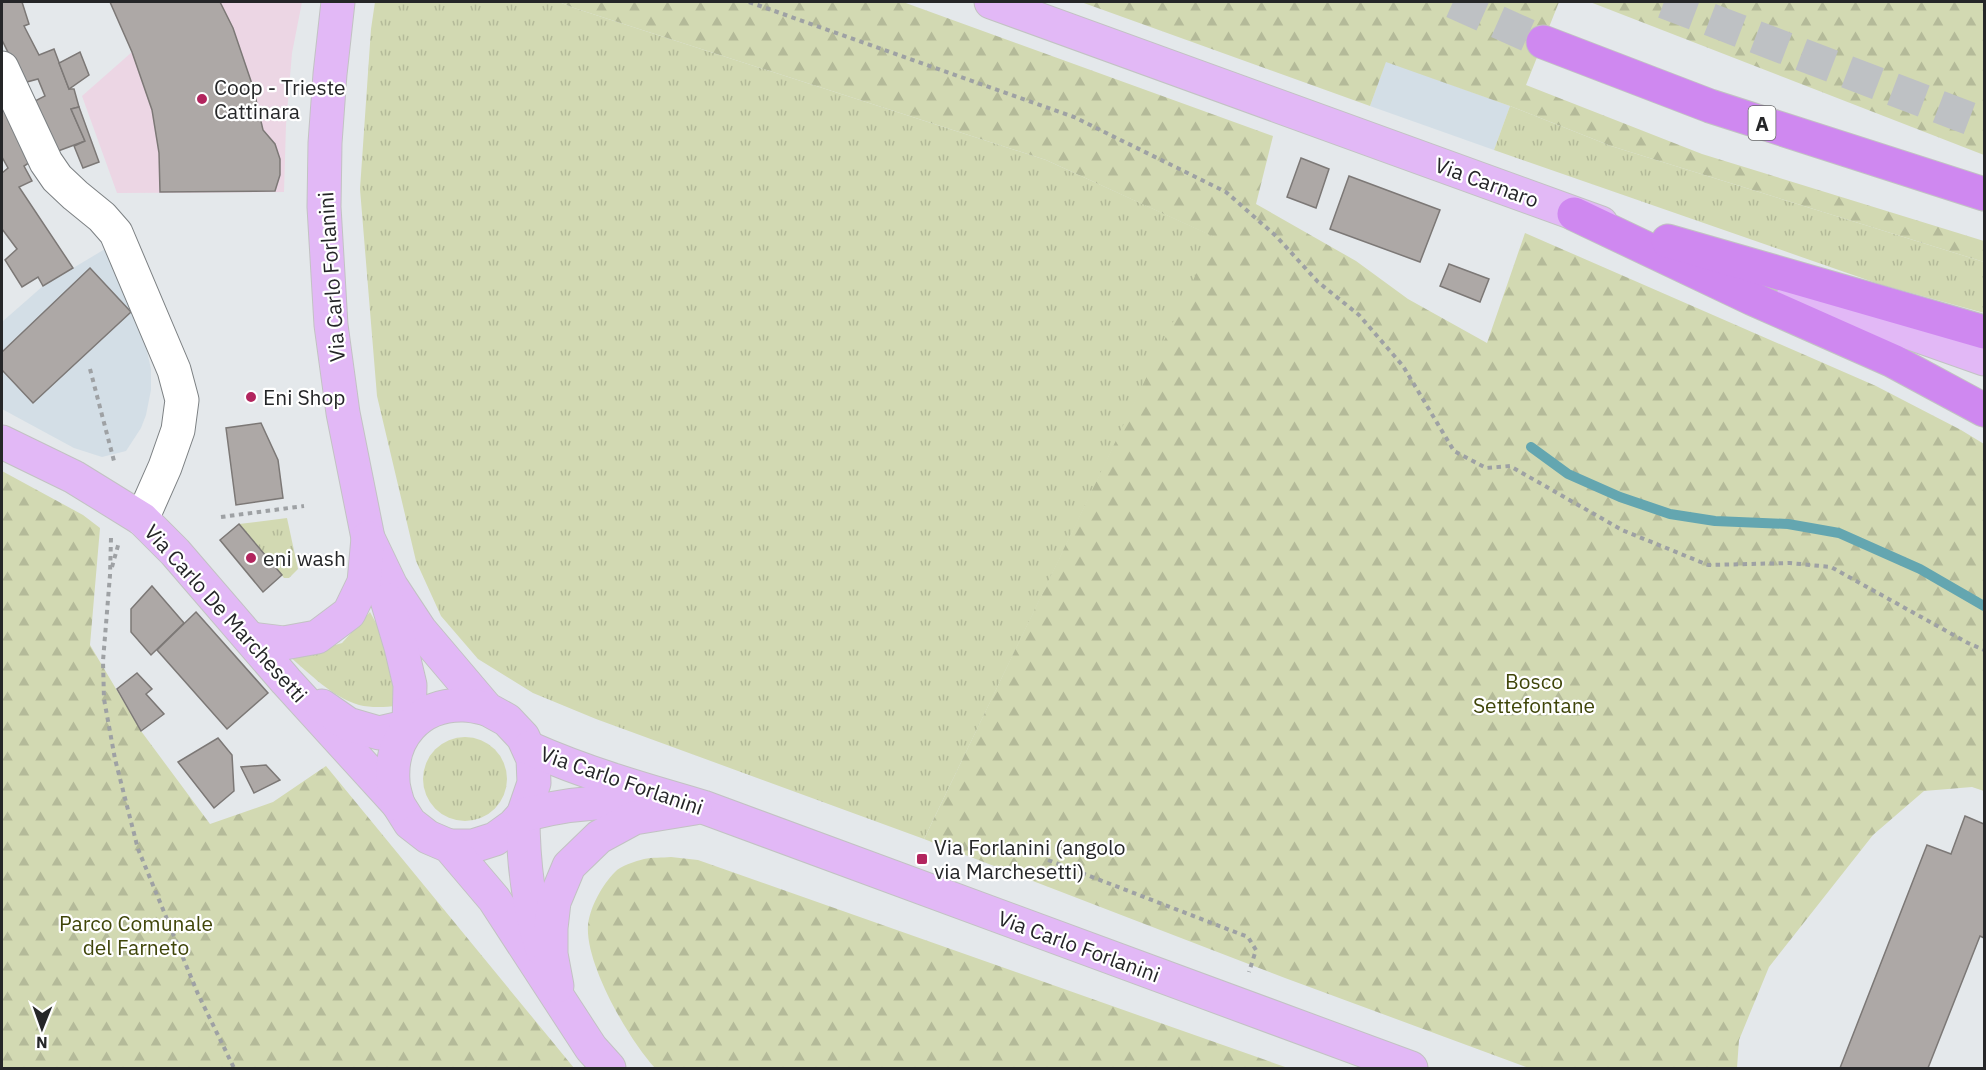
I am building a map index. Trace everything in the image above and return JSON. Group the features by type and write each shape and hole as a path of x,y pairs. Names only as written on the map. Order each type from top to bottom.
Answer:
{"highway":[{"name":"A","path":"1543,42 1710,106 1984,194"},
{"path":"1574,214 1984,332"},
{"path":"1574,214 1753,299 1893,361 1984,410"}],"main road":[{"name":"Via Carlo Forlanini","path":"338,2 325,143 324,207 331,325 343,413 368,538 391,586 420,630 487,709 507,720 530,748 557,760 628,786 703,807 1411,1068"},
{"name":"Via Carnaro","path":"991,2 1574,214 1984,359"},
{"path":"2,442 74,477 130,530"},
{"name":"Via Carlo De Marchesetti","path":"130,530 175,552 286,681 398,804 410,823 428,837 449,846 494,899 591,1048 609,1068"},
{"path":"251,639 284,643 317,637 349,613 364,582 368,538"},
{"path":"368,538 410,685 409,726"},
{"path":"286,681 348,724 379,733 409,726"},
{"path":"398,804 393,781 395,758 399,743 409,726 423,715 440,709 463,705 487,709"},
{"path":"530,748 534,783 523,815 523,849 527,888 534,924 560,1002"},
{"path":"449,846 473,846 495,839 513,826 523,815 552,807 619,801 703,807"},
{"path":"560,1002 551,954 551,928 554,902 569,866 599,837 634,818 703,807"}],"street":[{"name":"Via Carlo De Marchesetti","path":"2,68 46,162 57,178 102,217 116,233 174,370 182,400 178,430 165,467 130,530"}],"path":[{"path":"749,2 1074,117 1226,192 1276,236 1318,282 1359,315 1403,366 1454,451 1486,468 1510,466 1622,530 1708,565 1790,563 1831,567 1984,650"},
{"path":"90,369 114,461"},
{"path":"221,517 304,506"},
{"path":"110,574 130,530"},
{"path":"111,533 103,661 104,699 115,759 138,849 198,994 234,1068"},
{"path":"1048,860 1248,937 1255,945 1256,956 1237,1004"}],"shaded area":[{"name":"Coop - Trieste Cattinara","path":"110,2 302,2 292,53 286,125 284,192 117,193 82,96 132,52"},
{"path":"1386,61 1510,106 1494,150 1370,106"},
{"path":"105,249 142,329 151,369 151,390 141,428 126,451 102,457 74,448 2,409 2,322 43,286"}],"green space":[{"path":"375,2 559,2 1046,160 1215,237 924,839 596,719 533,693 478,659 441,616 416,561 377,396 360,189 371,29"},
{"name":"Bosco Settefontane","path":"559,2 903,2 1273,136 1256,204 1356,261 1408,299 1487,343 1525,233 1876,386 1961,430 1984,444 1984,791 1972,787 1924,791 1873,835 1769,967 1739,1040 1737,1068 1529,1068 1285,978 924,839 1214,237 1046,160"},
{"path":"1081,2 1559,2 1526,85 1702,154 1984,241 1984,262 1611,146 1510,106 1386,62 1370,106"},
{"path":"1590,2 1984,2 1984,155"},
{"path":"1510,106 1611,146 1984,262 1984,313 1879,284 1494,150"},
{"name":"Parco Comunale del Farneto","path":"2,471 83,515 100,528 90,645 141,731 210,824 273,802 326,766 574,1068 2,1068"},
{"path":"287,518 298,569 289,578 284,578 239,524"},
{"path":"370,612 388,645 397,706 368,707 349,701 321,684 289,656 342,643"},
{"path":"465,737 481,740 495,749 504,763 507,779 504,795 495,809 481,818 465,821 449,818 435,809 426,795 423,779 426,763 435,749 449,740"},
{"path":"671,857 698,860 1288,1068 655,1068 633,1039 601,980 589,941 588,925 597,897 617,870 644,859"}],"building":[{"path":"2,2 22,2 29,24 24,26 39,55 54,49 69,89 74,89 79,107 71,109 85,141 50,154 31,103 45,96 38,79 23,83 2,40"},
{"name":"Coop - Trieste Cattinara","path":"110,2 220,2 233,28 253,87 263,130 275,144 280,159 280,175 275,191 160,192 159,153 152,110 132,52"},
{"path":"80,52 89,75 69,89 59,63"},
{"path":"2,89 35,159 24,166 32,181 19,187 73,268 43,286 38,277 22,287 5,260 17,249 2,229 2,173 8,168 2,157"},
{"path":"79,107 99,162 83,168 74,146 85,141 71,109"},
{"path":"1301,158 1329,169 1316,208 1287,197"},
{"path":"1349,176 1440,210 1420,262 1330,229"},
{"path":"1449,264 1489,279 1480,302 1440,286"},
{"path":"90,268 131,312 33,403 2,370 2,352"},
{"path":"261,423 278,460 283,498 236,505 226,428"},
{"name":"eni wash","path":"239,524 282,575 263,592 220,540"},
{"path":"152,586 184,623 151,655 131,632 131,609"},
{"path":"196,612 268,693 227,729 157,650"},
{"path":"137,673 152,689 146,694 164,714 141,731 117,689"},
{"path":"218,738 232,755 234,791 214,808 178,762"},
{"path":"266,765 280,780 254,793 241,767"},
{"path":"1965,816 1984,824 1984,938 1980,936 1928,1068 1840,1068 1927,845 1951,854"}],"waterway":[{"path":"1531,447 1568,474 1620,497 1670,514 1715,521 1788,524 1839,533 1920,569 1984,606"}],"tunnel":[{"path":"1453,2 1543,42"},
{"path":"1664,2 1984,124"}],"place":[{"name":"Coop - Trieste Cattinara","path":"202,99"},
{"name":"Eni Shop","path":"251,397"},
{"name":"eni wash","path":"251,558"},
{"name":"Via Forlanini (angolo via Marchesetti)","path":"922,859"}]}
